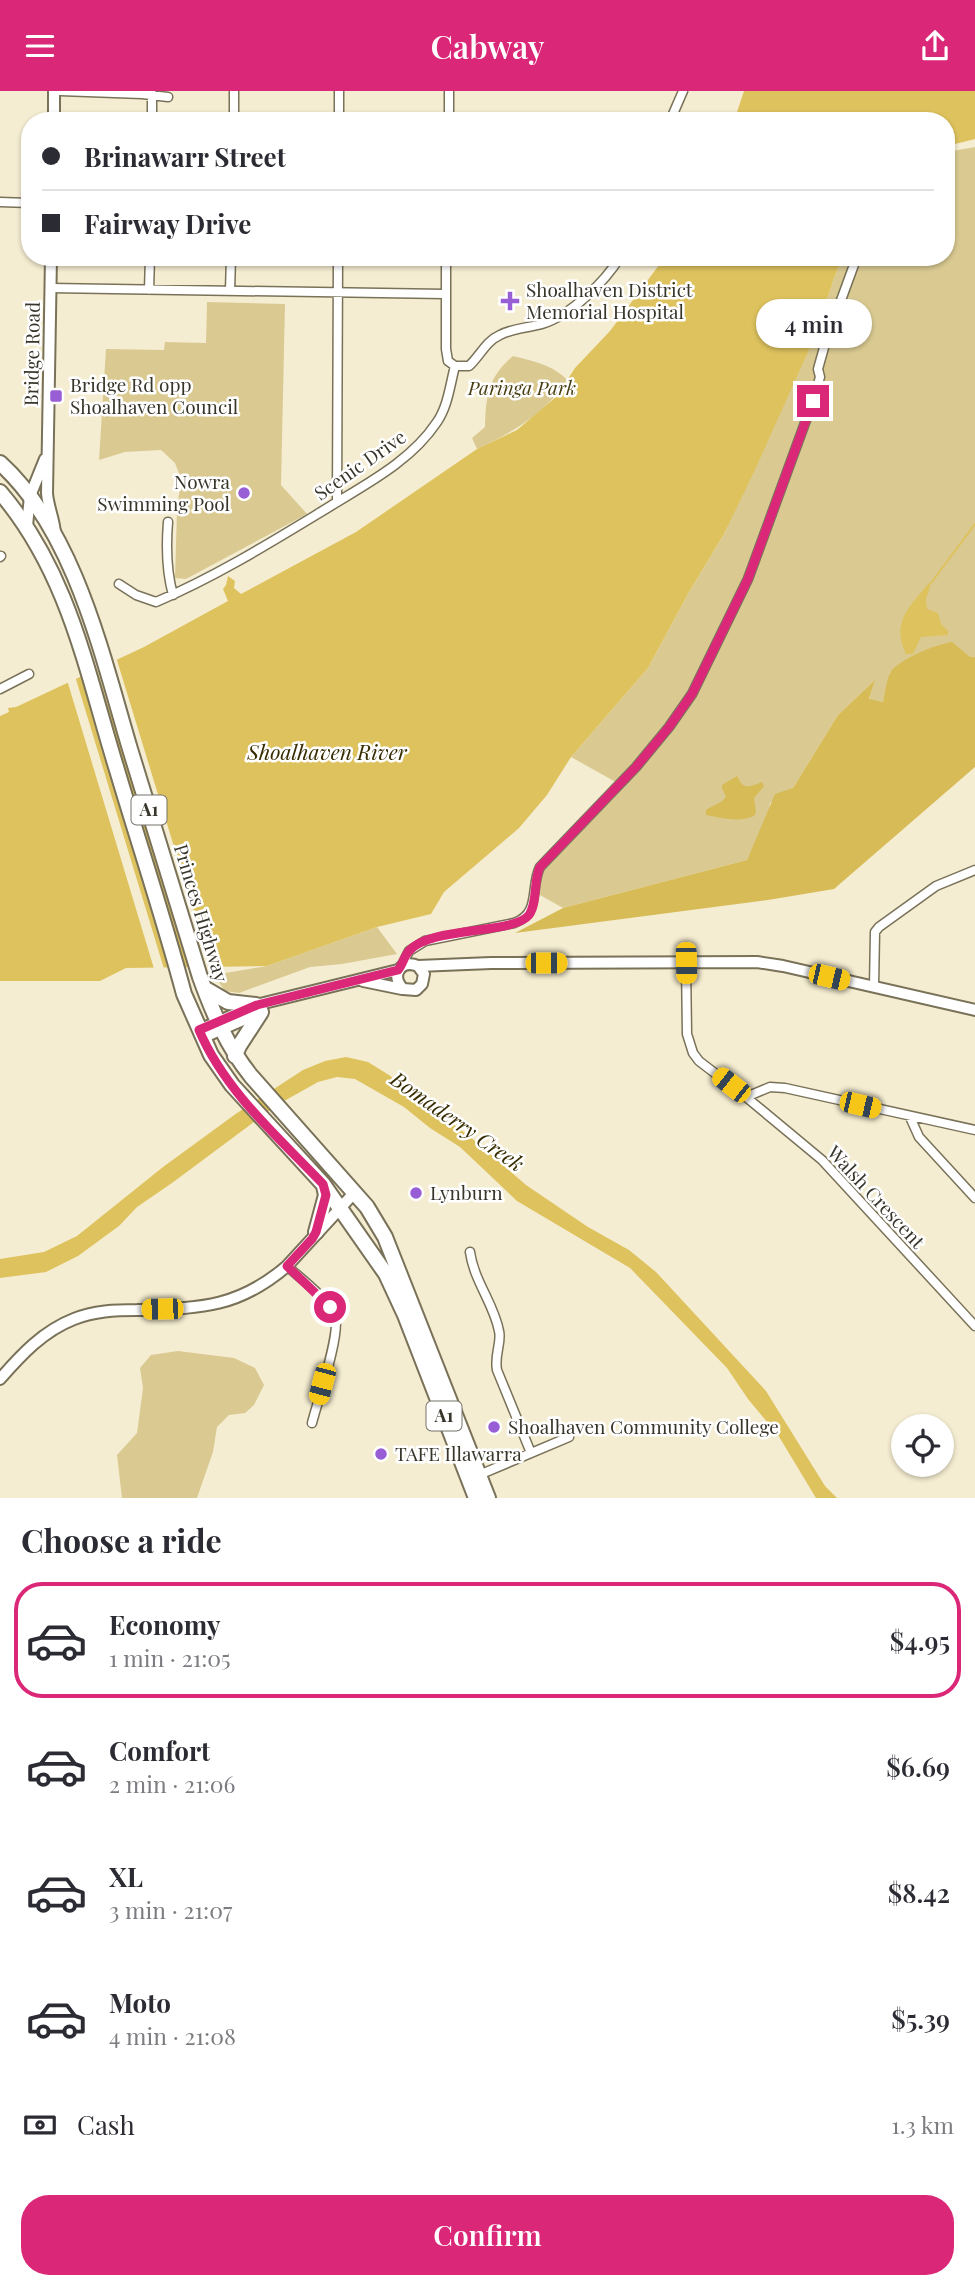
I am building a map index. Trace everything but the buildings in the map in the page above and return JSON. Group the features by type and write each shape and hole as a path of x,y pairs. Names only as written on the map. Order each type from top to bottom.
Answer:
{"highway":[{"name":"Princes Highway","path":"0,463 30,496 76,577 99,643 201,982 219,1025 235,1056 367,1207 391,1250 488,1498"},
{"name":"Princes Highway","path":"0,492 43,551 70,613 181,982 200,1034 216,1062 244,1100 323,1184 373,1253 395,1292 479,1498"},
{"path":"201,982 228,1002 259,1008 235,1056"},
{"path":"314,1236 326,1195 323,1184"}],"main road":[{"path":"55,112 57,91"},
{"name":"Bridge Road","path":"51,266 48,506 53,515 57,541"},
{"name":"Bridge Road","path":"27,526 30,496 48,451"},
{"path":"360,981 416,990 451,964"},
{"path":"200,1034 281,999 416,965 771,964 975,1010"},
{"path":"416,965 424,974 422,983"},
{"path":"400,968 397,982 403,989"},
{"path":"0,1380 40,1338 75,1318 111,1310 178,1309 213,1305 245,1294 287,1266 357,1195"}],"street":[{"path":"57,91 169,97"},
{"path":"234,91 234,112"},
{"path":"339,91 339,112"},
{"path":"449,91 449,112"},
{"path":"674,112 683,91"},
{"path":"152,95 152,112"},
{"path":"0,202 21,203"},
{"path":"149,290 150,266"},
{"path":"230,291 231,266"},
{"path":"337,502 338,266"},
{"path":"446,266 446,358 455,366 469,366 490,342 502,334 542,324 567,312 615,266"},
{"path":"400,968 409,951 425,941 514,923 525,918 532,910 535,881 540,867 636,767 687,702 705,671 762,544 813,401 825,344 854,266"},
{"path":"50,288 445,294"},
{"name":"Scenic Drive","path":"119,584 136,595 156,602 186,590 280,537 399,462 440,419 455,366"},
{"path":"168,522 168,577 173,595"},
{"path":"0,689 29,674"},
{"path":"874,987 875,932 879,927 936,886 975,870"},
{"path":"414,947 417,951 416,965"},
{"name":"Walsh Crescent","path":"686,963 687,1034 693,1053 699,1061 822,1160 975,1326"},
{"path":"746,1097 771,1087 786,1088 975,1131"},
{"path":"910,1117 919,1137 975,1198"},
{"path":"470,1252 472,1266 499,1331 495,1356 497,1370 531,1453"},
{"path":"287,1266 330,1307 336,1318 334,1339 312,1423"},
{"path":"479,1498 479,1475 569,1437"}],"green space":[{"path":"975,147 975,657 890,672 883,702 869,700 874,681 838,715 793,788 770,803 769,812 747,860 563,908 540,895 540,875 550,859 621,785 571,757 648,668 724,534 814,339 839,266 955,266 955,151"},
{"path":"207,302 285,304 281,485 307,514 186,579 175,578 177,510 181,479 175,463 161,450 125,452 99,460 106,349 164,350 165,342 206,343"},
{"name":"Paringa Park","path":"513,356 549,367 567,380 549,403 527,421 477,449 472,438 485,427 486,406 493,380"},
{"path":"377,927 397,954 310,967 239,993 225,991 214,975 267,966"},
{"path":"178,1351 234,1358 255,1368 264,1385 254,1405 245,1413 229,1415 217,1427 213,1452 197,1498 122,1498 117,1455 137,1433 143,1388 140,1368 151,1355"}],"shaded area":[{"path":"952,642 970,657 975,657 975,767 834,889 515,933 563,908 747,860 775,794 793,788 838,715 875,680 869,699 883,702 888,678 893,669 917,654"},
{"path":"737,776 746,786 762,782 764,786 754,798 754,816 736,820 706,815 706,810 726,797 722,785"}],"water":[{"path":"744,91 975,91 975,139 955,144 955,112 737,112"},
{"name":"Shoalhaven River","path":"658,266 839,266 814,339 753,474 724,534 648,668 571,757 547,795 519,828 444,892 431,914 377,927 267,966 126,968 100,981 0,981 0,716 9,712 8,708 16,707 144,647 228,601 223,589 228,576 235,581 234,588 241,594 356,532 477,449 517,430 557,396 575,368 610,331"},
{"path":"929,583 927,609 938,613 948,635 921,637 913,654 906,654 900,633 902,623 910,607"},
{"path":"346,1057 368,1062 389,1075 474,1140 526,1185 588,1227 629,1250 656,1272 766,1391 825,1486 837,1498 816,1498 778,1435 727,1368 630,1268 517,1201 460,1147 404,1107 355,1079 337,1077 318,1082 277,1105 137,1207 119,1226 78,1256 46,1272 0,1278 0,1259 44,1252 77,1236 163,1167 237,1113 303,1070 325,1061"}],"pier":[{"path":"116,657 212,971 190,971 96,666"},
{"path":"75,676 165,972 155,972 67,680"}],"waterway":[{"path":"931,583 975,524"}],"place":[{"name":"Shoalhaven District Memorial Hospital","path":"510,301"},
{"name":"Bridge Rd opp Shoalhaven Council","path":"56,396"},
{"name":"Nowra Swimming Pool","path":"244,493"},
{"name":"Lynburn","path":"416,1193"},
{"name":"Shoalhaven Community College","path":"494,1427"},
{"name":"TAFE Illawarra","path":"381,1454"}],"route":[{"path":"330,1307 287,1266 316,1232 326,1195 323,1184 232,1086 211,1055 199,1030 257,1005 398,970 409,951 425,941 514,923 529,914 540,867 636,767 682,709 705,671 762,544 813,401"}],"water label":[{"name":"Bomaderry Creek","path":"457,1122"}]}
